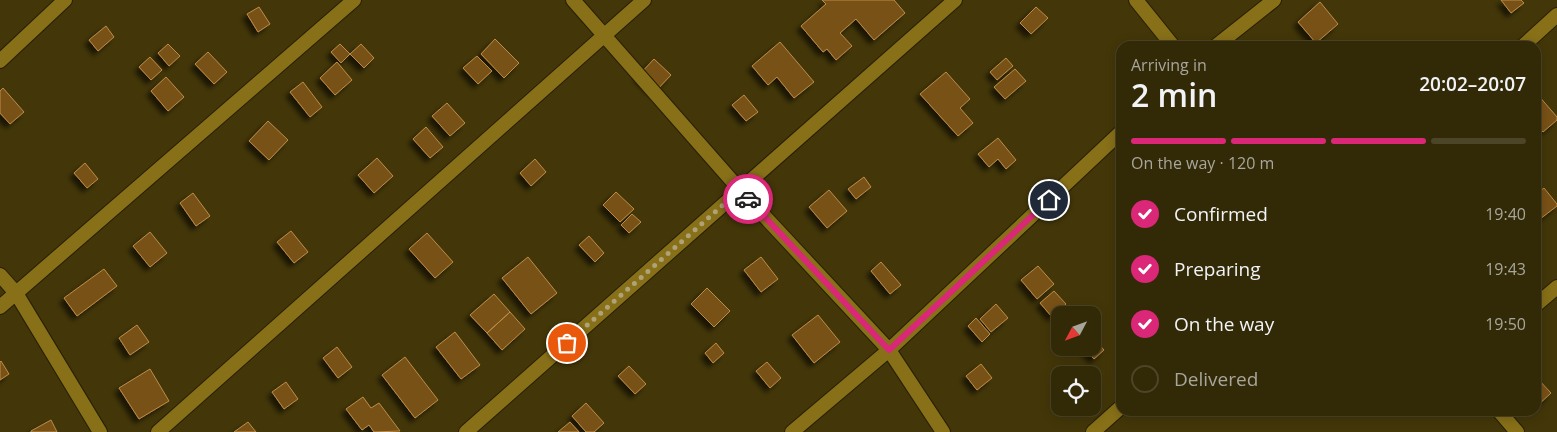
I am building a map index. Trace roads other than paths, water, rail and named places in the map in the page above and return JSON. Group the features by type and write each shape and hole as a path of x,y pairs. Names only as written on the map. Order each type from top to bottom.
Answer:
{"street":[{"path":"0,61 65,0"},
{"path":"0,308 354,0"},
{"path":"573,0 740,190 889,350 943,432"},
{"path":"158,432 644,0"},
{"path":"466,432 955,0"},
{"path":"1136,0 1169,41"},
{"path":"1222,41 1274,0"},
{"path":"1528,41 1557,15"},
{"path":"792,432 889,350 1116,137"},
{"path":"0,276 16,293 100,432"},
{"path":"1541,301 1557,287"},
{"path":"1093,432 1116,411"},
{"path":"1503,416 1517,432"}]}
